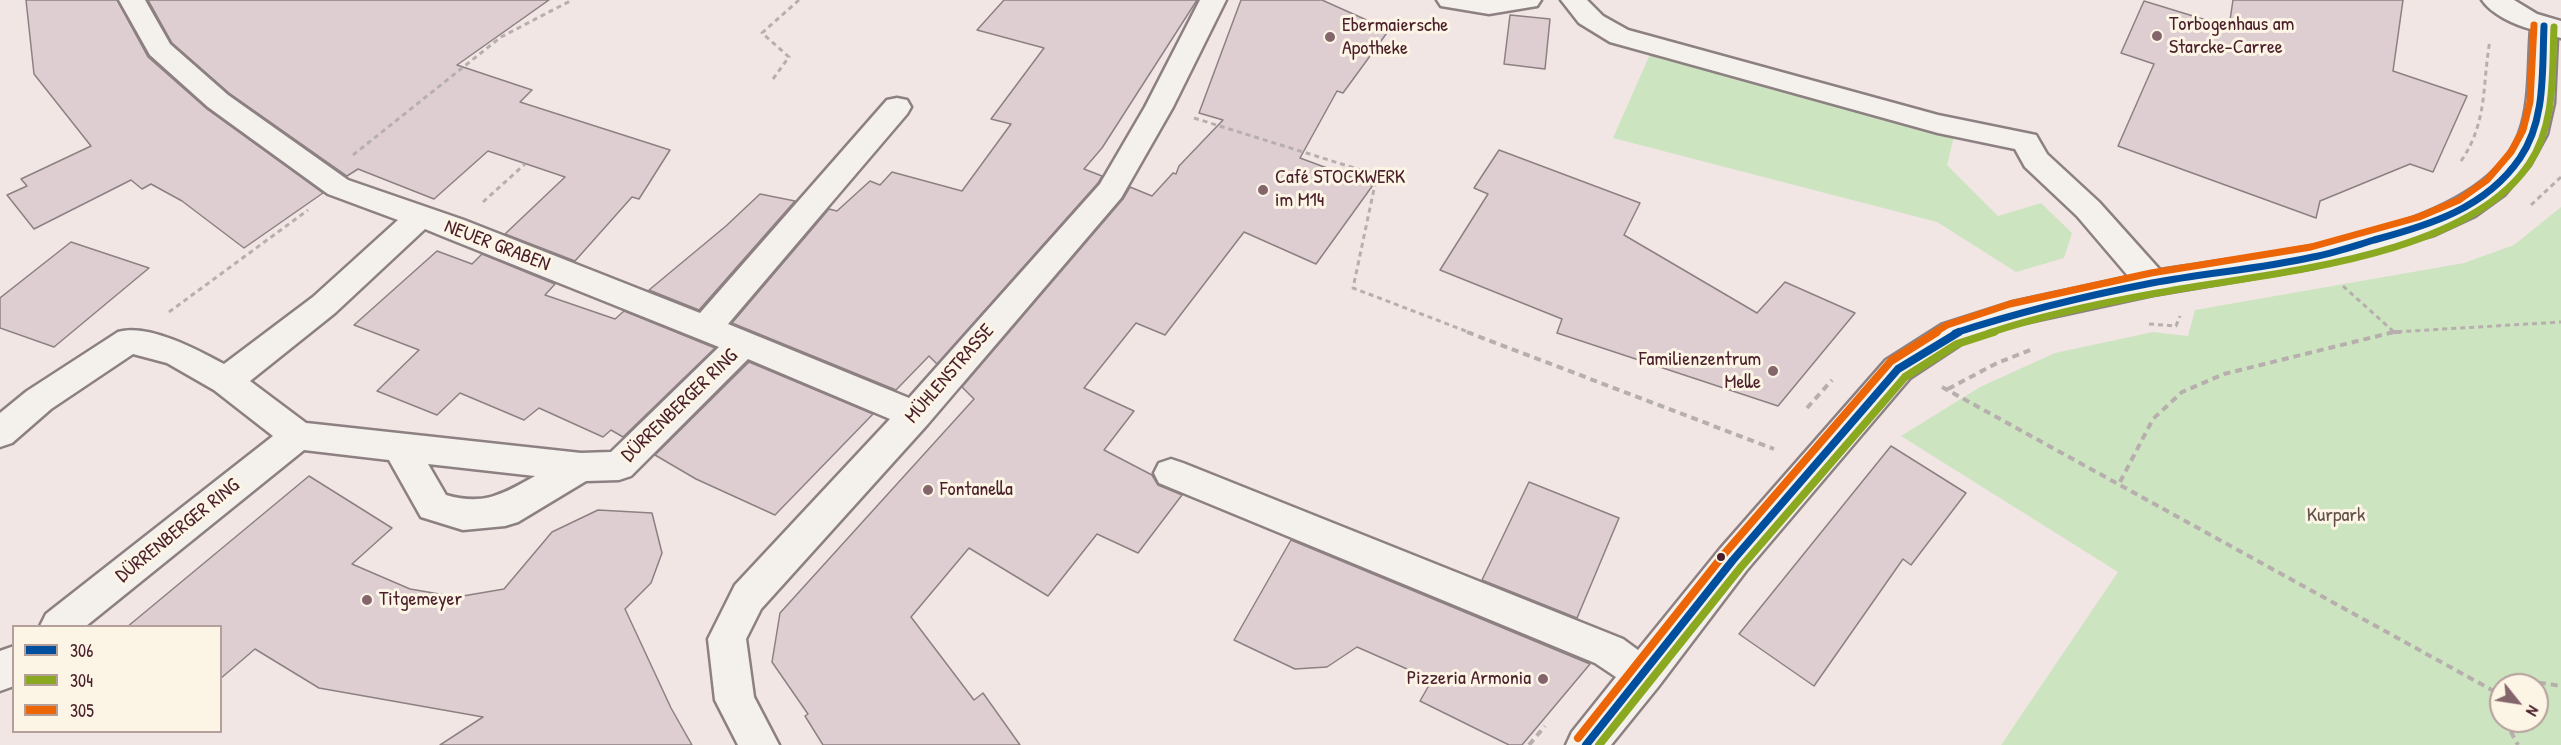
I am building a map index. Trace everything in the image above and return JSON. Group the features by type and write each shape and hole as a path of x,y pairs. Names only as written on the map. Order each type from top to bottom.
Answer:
{"street":[{"name":"NEUER GRABEN","path":"132,0 160,49 218,101 338,187 453,228 706,328 915,415"},
{"name":"MÜHLENSTRASSE","path":"759,745 735,700 727,639 748,597 915,415 1111,191 1159,107 1213,0"},
{"path":"1450,0 1489,6 1528,0"},
{"path":"1574,0 1582,13 1599,27 1619,36 1938,124 2026,142 2035,160 2088,209 2153,284"},
{"path":"1586,745 1644,675 1733,560 1898,369 1952,334 2013,314 2153,284 2313,257 2423,227 2464,209 2494,188 2520,158 2533,134 2553,28 2509,10 2495,0"},
{"path":"706,328 897,107"},
{"path":"226,381 324,305 420,217"},
{"path":"0,433 39,400 129,341 176,353 226,381 298,436"},
{"name":"DÜRRENBERGER RING","path":"62,625 298,436 581,466 619,466 743,344"},
{"path":"400,448 434,506 463,516 505,511 581,466"},
{"path":"1171,473 1609,651 1644,675"}],"path":[{"path":"773,79 789,57 762,33 799,0"},
{"path":"1159,107 1377,175 1353,288 1814,465"},
{"path":"453,228 525,164"},
{"path":"2313,257 2394,332"},
{"path":"2120,482 2153,419 2182,392 2224,375 2394,332 2561,322"},
{"path":"1898,369 1948,389 2120,482 2489,688"}],"green space":[{"path":"1651,52 1954,136 1947,165 1998,216 2041,203 2072,233 2064,258 2016,272 1937,222 1613,138"},
{"name":"Kurpark","path":"2561,207 2561,745 2001,745 2118,572 1901,436 1980,387 2055,353 2153,332 2188,336 2195,310 2464,263 2514,245"}],"building":[{"path":"26,0 117,0 148,57 207,109 323,193 244,248 182,201 151,184 142,189 131,180 34,229 7,195 27,186 21,179 91,146 34,74"},
{"path":"148,0 549,0 457,65 532,90 520,102 670,150 639,199 632,197 575,261 505,234 565,177 488,151 434,199 358,169 347,176 229,93 172,43"},
{"path":"1004,0 1197,0 1102,148 1084,169 1102,176 1098,183 937,364 929,356 896,390 732,323 829,209 837,211 870,181 880,185 892,172 962,191 1011,124 991,119 1044,48 977,30"},
{"path":"1241,0 1322,0 1389,30 1343,93 1337,91 1300,158 1373,185 1316,264 1244,232 1165,335 1136,323 1084,388 1134,411 1104,450 1152,475 1158,485 1182,495 1138,553 1097,534 1048,596 969,548 911,617 974,700 983,693 1020,745 823,745 805,716 808,714 772,662 780,613 974,399 962,387 1123,199 1130,187 1152,196 1173,173 1176,174 1179,166 1223,120 1199,113"},
{"path":"2233,0 2403,0 2393,71 2467,96 2433,172 2410,164 2320,201 2316,218 2118,146 2154,64 2121,53 2144,1 2229,27"},
{"path":"1510,15 1550,19 1545,69 1504,64"},
{"path":"1499,150 1640,203 1624,235 1757,313 1785,282 1855,313 1778,406 1557,333 1562,319 1440,270 1488,194 1474,188"},
{"path":"760,194 795,201 699,310 649,290 726,226"},
{"path":"71,242 149,268 54,347 0,328 0,298"},
{"path":"437,251 472,264 482,254 555,284 545,295 615,319 624,311 715,348 623,437 611,430 603,437 539,408 524,420 460,393 437,415 377,391 419,350 354,325"},
{"path":"749,362 873,414 775,515 696,479 655,455"},
{"path":"1891,446 1966,493 1911,565 1903,559 1814,686 1739,634"},
{"path":"309,476 392,528 352,564 410,589 457,597 504,589 552,532 598,510 652,513 662,553 651,583 625,609 671,708 692,745 440,745 483,717 319,688 255,649 222,677 222,625 129,625"},
{"path":"1529,482 1619,518 1577,618 1482,580"},
{"path":"1291,540 1590,664 1522,745 1509,745 1420,701 1432,680 1357,647 1327,667 1295,669 1234,640"}],"transit line":[{"name":"305","path":"1578,738 1725,553 1891,361 1947,325 2010,304 2151,273 2311,247 2419,217 2459,200 2487,180 2511,152 2523,130 2530,102 2534,25"},
{"name":"306","path":"1586,745 1733,560 1898,369 1952,334 2013,314 2153,283 2313,257 2423,227 2464,209 2494,188 2520,158 2533,134 2540,103 2544,26"},
{"name":"304","path":"1599,745 1741,567 1905,377 1957,344 2016,324 2155,293 2316,267 2427,237 2469,218 2502,195 2529,164 2543,138 2550,104 2554,27"}],"place":[{"name":"Torbogenhaus am Starcke-Carree","path":"2157,36"},
{"name":"Ebermaiersche Apotheke","path":"1330,37"},
{"name":"Café STOCKWERK im M14","path":"1263,190"},
{"name":"Familienzentrum Melle","path":"1773,371"},
{"name":"Fontanella","path":"928,490"},
{"name":"Titgemeyer","path":"367,600"},
{"name":"Pizzeria Armonia","path":"1543,679"}]}
